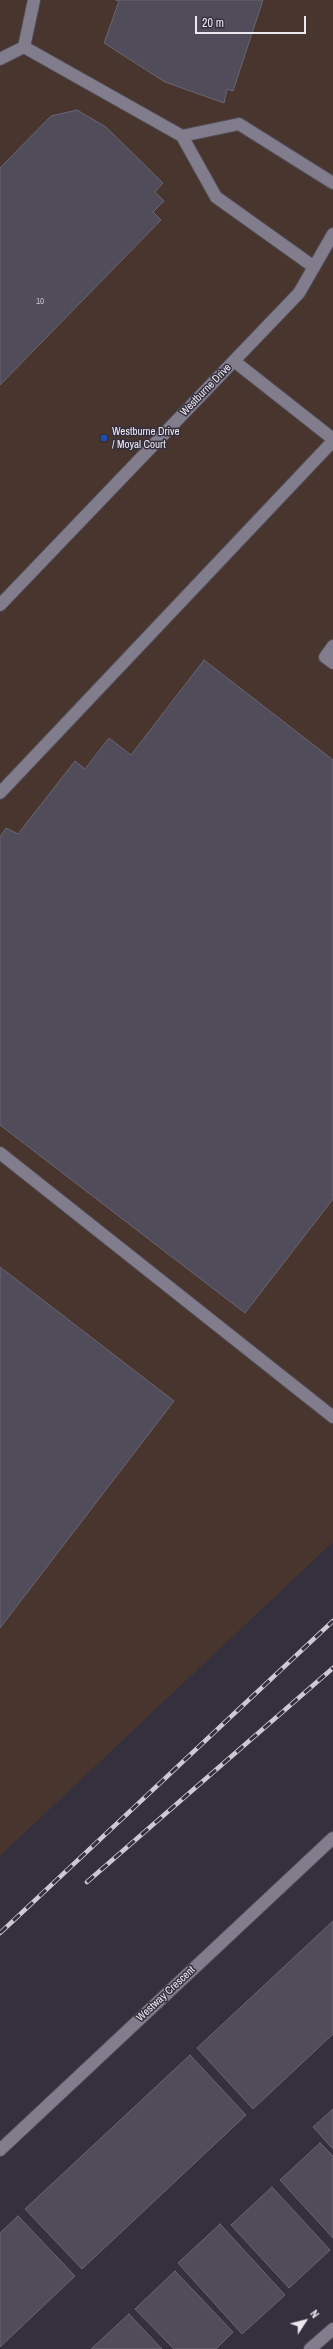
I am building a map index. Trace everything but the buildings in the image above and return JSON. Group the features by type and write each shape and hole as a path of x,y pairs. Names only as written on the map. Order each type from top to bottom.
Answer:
{"street":[{"path":"24,47 34,0"},
{"path":"0,59 24,47"},
{"path":"24,47 182,136 216,197 314,266"},
{"path":"182,136 239,124 333,183"},
{"name":"Westburne Drive","path":"0,606 299,293 333,234"},
{"path":"0,793 333,440 234,361"},
{"path":"333,646 325,657 333,664"},
{"path":"0,1153 333,1417"},
{"name":"Westway Crescent","path":"0,2150 333,1838"},
{"path":"310,2349 333,2329"}],"shaded area":[{"path":"0,0 333,0 333,1542 0,1856"}],"railway":[{"path":"0,1933 333,1621"},
{"path":"87,1882 333,1668"}],"place":[{"name":"Westburne Drive / Moyal Court","path":"104,438"}]}
